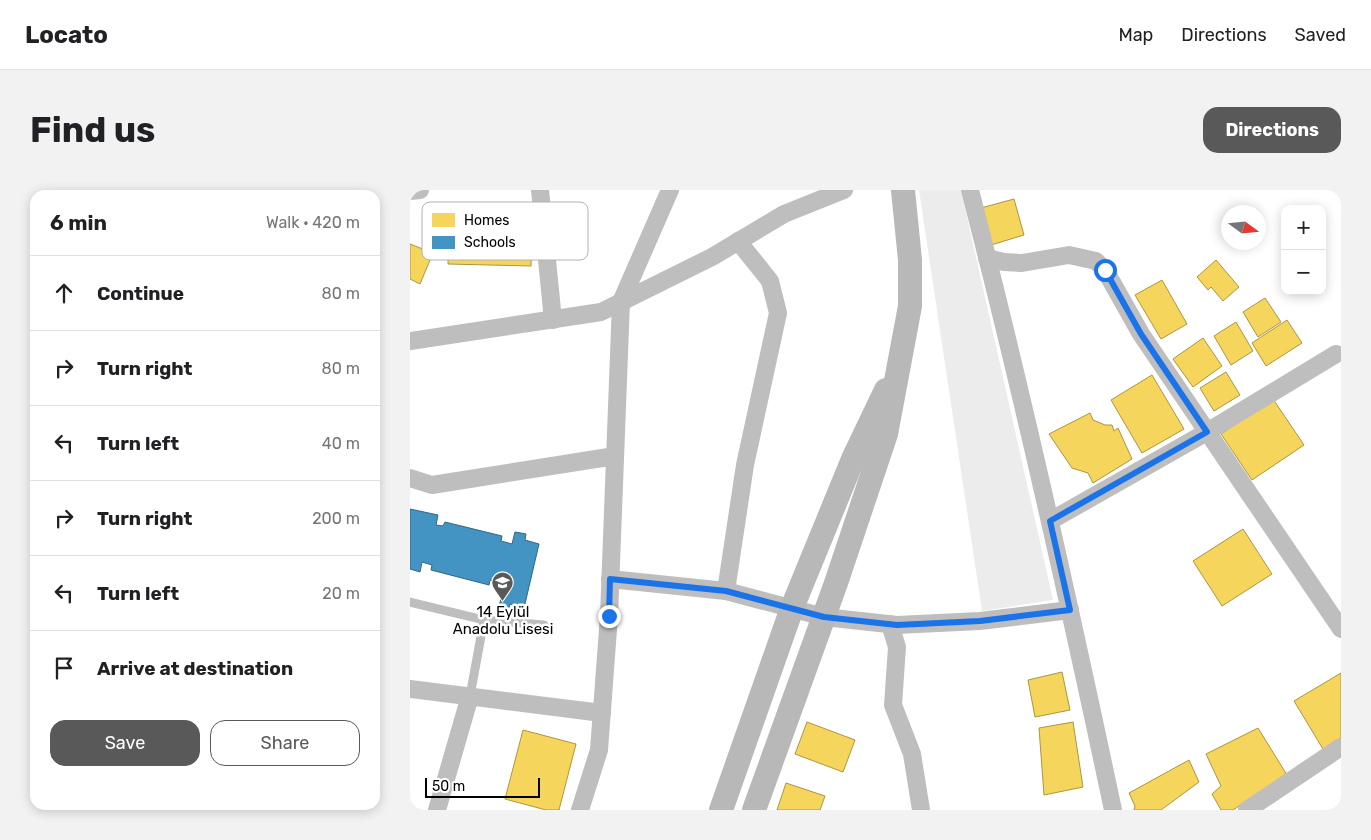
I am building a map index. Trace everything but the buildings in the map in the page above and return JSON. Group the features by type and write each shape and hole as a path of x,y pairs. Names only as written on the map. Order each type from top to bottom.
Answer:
{"street":[{"path":"410,191 420,190"},
{"path":"580,810 599,750 610,579 621,302 670,190"},
{"path":"410,341 601,312 712,257 784,214 844,190"},
{"path":"754,810 824,617 886,434 910,306 910,260 903,190"},
{"path":"970,190 1050,521 1113,810"},
{"path":"726,591 745,465 778,313 770,281 738,241"},
{"path":"987,258 1004,262 1022,263 1069,255 1096,261 1105,270 1141,334 1341,629"},
{"path":"547,260 553,320"},
{"path":"1050,521 1207,432 1336,354"},
{"path":"721,810 792,608 853,459 899,364"},
{"path":"410,478 432,484 615,456"},
{"path":"610,579 726,591 824,617 890,624 980,621 1070,610"},
{"path":"890,624 897,647 893,705 912,754 921,810"},
{"path":"410,689 602,712"},
{"path":"437,810 470,696"},
{"path":"1247,810 1341,748"}],"lane":[{"path":"410,602 484,620 544,625"},
{"path":"470,696 484,620"}],"shaded area":[{"path":"919,190 961,190 1053,600 982,611"}],"place":[{"name":"14 Eylül Anadolu Lisesi","path":"503,602"}],"route":[{"path":"609,616 610,579 726,591 824,617 897,625 980,621 1070,610 1050,521 1207,432 1141,334 1105,270"}]}
